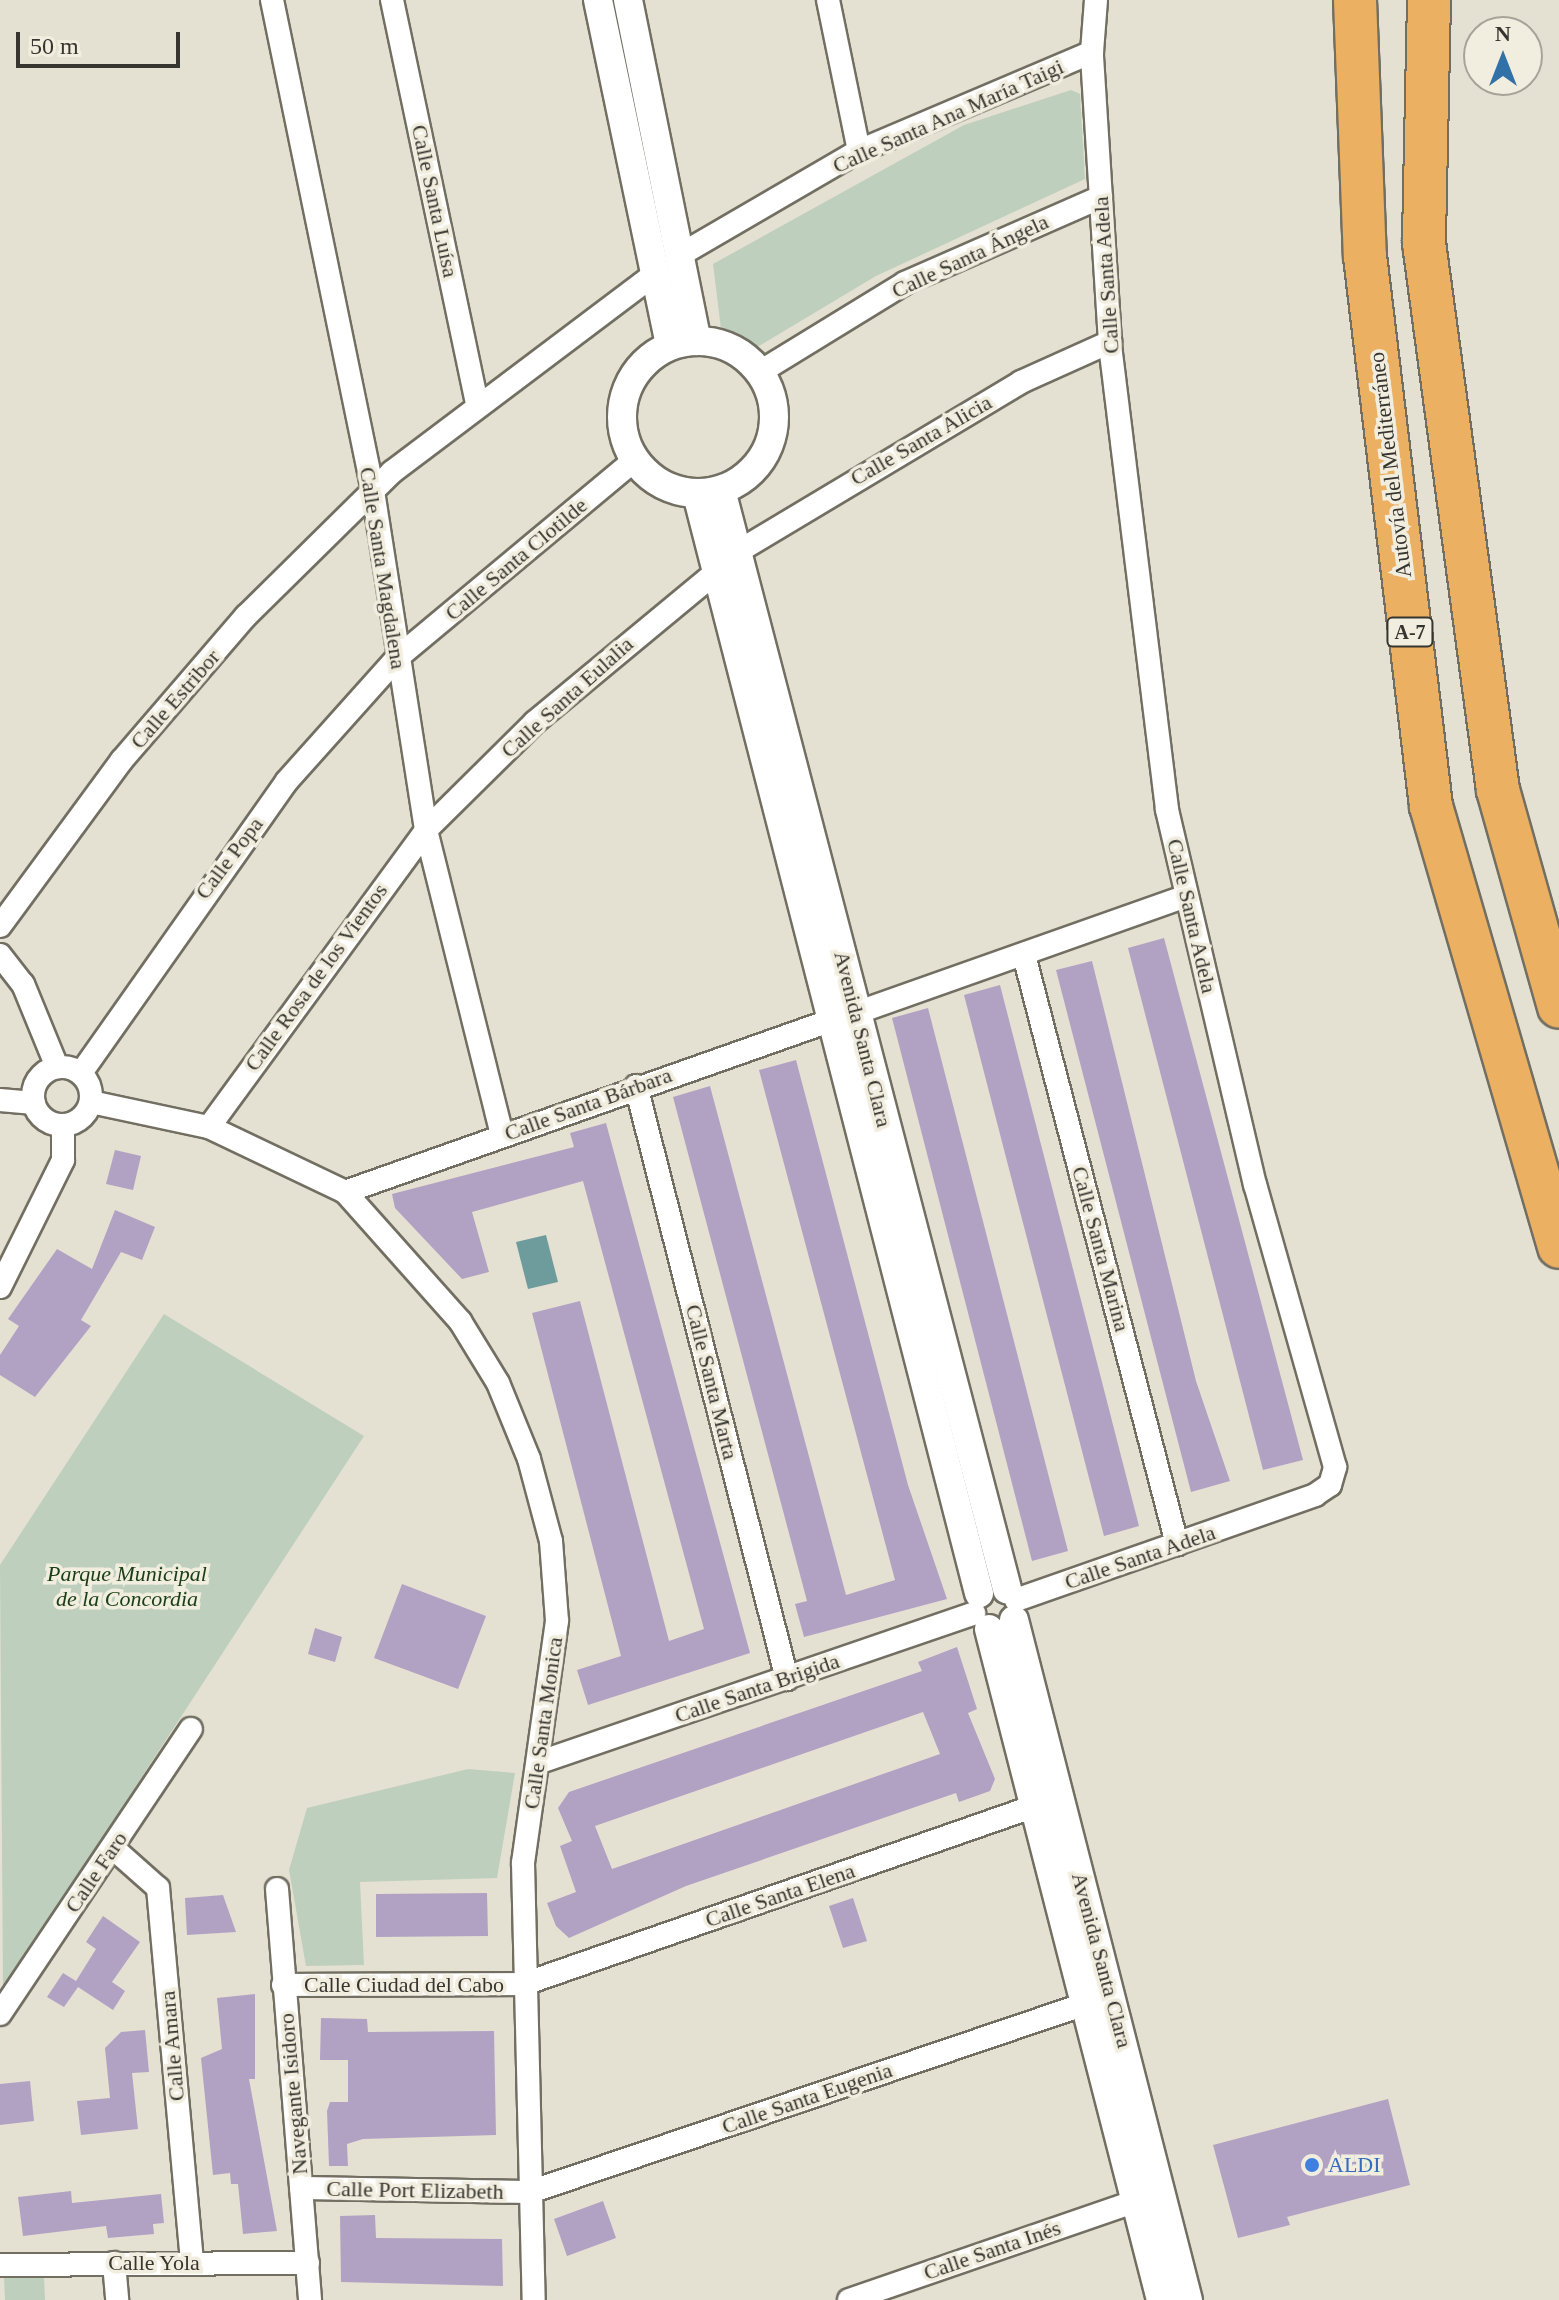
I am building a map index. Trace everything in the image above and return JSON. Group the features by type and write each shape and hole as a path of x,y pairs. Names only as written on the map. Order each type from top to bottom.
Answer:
{"highway":[{"name":"Autovía del Mediterráneo","path":"1355,0 1365,256 1431,806 1559,1247"},
{"path":"1429,0 1426,259 1498,790 1559,1007"}],"street":[{"name":"Calle Santa Magdalena","path":"272,0 373,491 426,830 502,1135"},
{"name":"Calle Santa Luísa","path":"392,0 477,402"},
{"path":"598,0 655,274 684,344"},
{"path":"628,0 680,255 684,344"},
{"path":"828,0 859,151"},
{"name":"Calle Santa Adela","path":"996,1607 1315,1495 1330,1485 1335,1467 1255,1185 1167,809 1110,342 1092,52 1096,0"},
{"name":"Calle Santa Ana María Taigi","path":"680,255 859,151 1092,52"},
{"name":"Calle Santa Ángela","path":"760,372 905,283 1101,197"},
{"path":"373,491 477,402 655,274"},
{"name":"Calle Santa Alicia","path":"739,551 1021,382 1110,342"},
{"path":"684,344 742,355 760,372 774,424 767,451 745,478 709,492 653,479 635,460 622,408 630,382 684,344"},
{"name":"Calle Santa Clotilde","path":"397,658 635,460"},
{"name":"Calle Estribor","path":"0,926 122,760 246,616 373,491"},
{"name":"Avenida Santa Clara","path":"709,492 739,551 844,1016 996,1607 1188,2300"},
{"name":"Avenida Santa Clara","path":"709,492 715,573 844,1016"},
{"name":"Calle Santa Eulalia","path":"426,830 535,722 715,573"},
{"name":"Calle Popa","path":"81,1073 287,781 397,658"},
{"name":"Calle Rosa de los Vientos","path":"209,1127 426,830"},
{"name":"Calle Santa Bárbara","path":"345,1192 636,1086 1024,955 1186,896"},
{"path":"0,955 23,984 57,1067"},
{"name":"Calle Santa Marina","path":"1024,955 1177,1544"},
{"path":"57,1067 81,1073 91,1102 84,1115 63,1125 41,1117 34,1103 37,1080 57,1067"},
{"name":"Calle Santa Marta","path":"636,1086 787,1679"},
{"path":"0,1100 34,1103"},
{"name":"Calle Santa Monica","path":"91,1102 209,1127 345,1192 460,1321 498,1383 529,1459 551,1541 557,1621 540,1762 523,1863 534,2300"},
{"path":"0,1287 63,1160 63,1125"},
{"name":"Avenida Santa Clara","path":"996,1607 1035,1806 1161,2300"},
{"name":"Calle Santa Brigida","path":"540,1762 996,1607"},
{"name":"Calle Faro","path":"0,2014 191,1729"},
{"name":"Calle Santa Elena","path":"524,1984 1035,1806"},
{"name":"Calle Amara","path":"113,1848 158,1888 192,2263"},
{"name":"Navegante Isidoro","path":"277,1889 310,2300"},
{"name":"Calle Ciudad del Cabo","path":"283,1985 524,1984"},
{"name":"Calle Santa Eugenia","path":"530,2192 1085,2004"},
{"name":"Calle Port Elizabeth","path":"301,2188 530,2192"},
{"name":"Calle Santa Inés","path":"849,2300 1136,2201"},
{"path":"114,2263 117,2300"},
{"name":"Calle Yola","path":"0,2265 308,2263"}],"green space":[{"path":"1071,90 1080,94 1085,179 876,276 754,349 722,337 713,264 964,125"},
{"name":"Parque Municipal de la Concordia","path":"164,1314 364,1436 3,1990 0,1565"},
{"path":"468,1769 515,1773 497,1878 360,1882 364,1965 306,1966 289,1870 307,1808"},
{"path":"44,2276 45,2300 5,2300 4,2277"}],"water":[{"path":"546,1235 558,1282 528,1289 516,1242"}],"building":[{"path":"1164,938 1303,1460 1263,1470 1128,948"},
{"path":"1092,961 1196,1381 1230,1481 1191,1492 1056,970"},
{"path":"1000,985 1139,1526 1104,1536 964,995"},
{"path":"928,1008 1068,1551 1032,1561 892,1018"},
{"path":"796,1060 908,1485 947,1599 804,1637 795,1604 807,1601 673,1097 710,1086 846,1595 895,1580 759,1070"},
{"path":"606,1123 750,1653 588,1705 577,1670 621,1656 532,1313 580,1301 669,1641 704,1629 583,1181 472,1212 489,1272 462,1279 395,1208 392,1194 574,1147 570,1133"},
{"path":"115,1150 141,1156 133,1190 106,1184"},
{"path":"115,1210 155,1227 142,1260 121,1252 81,1320 91,1326 35,1397 0,1375 0,1355 19,1326 8,1319 57,1249 92,1269"},
{"path":"402,1584 486,1616 458,1689 374,1658"},
{"path":"315,1628 342,1637 335,1662 308,1654"},
{"path":"957,1647 977,1709 968,1713 995,1779 990,1791 959,1802 956,1793 686,1886 569,1938 556,1926 547,1903 576,1892 560,1846 572,1841 558,1808 569,1792 922,1671 918,1662","holes":["923,1712 940,1754 612,1869 595,1826"]},
{"path":"487,1893 488,1936 376,1937 376,1894"},
{"path":"223,1895 236,1932 187,1935 185,1898"},
{"path":"853,1898 867,1941 843,1948 829,1906"},
{"path":"103,1916 140,1942 112,1982 125,1991 113,2010 78,1987 64,2007 47,1997 63,1973 76,1981 96,1949 86,1942"},
{"path":"255,1994 255,2079 249,2079 277,2231 243,2234 238,2184 231,2184 230,2173 213,2175 201,2058 222,2049 217,1998"},
{"path":"321,2018 367,2019 368,2032 494,2031 496,2135 363,2139 347,2144 348,2166 329,2166 327,2111 330,2102 348,2102 348,2060 320,2060"},
{"path":"145,2030 149,2072 132,2073 138,2129 81,2135 77,2101 110,2098 105,2048 121,2032"},
{"path":"30,2081 34,2121 0,2125 0,2084"},
{"name":"ALDI","path":"1388,2099 1410,2185 1287,2217 1290,2225 1238,2238 1213,2145"},
{"path":"71,2191 72,2203 161,2194 164,2223 153,2224 154,2234 108,2238 106,2226 23,2236 18,2197"},
{"path":"603,2201 616,2238 567,2256 554,2219"},
{"path":"375,2215 376,2238 502,2239 503,2286 341,2282 340,2216"}],"place":[{"name":"ALDI","path":"1312,2165"}]}
